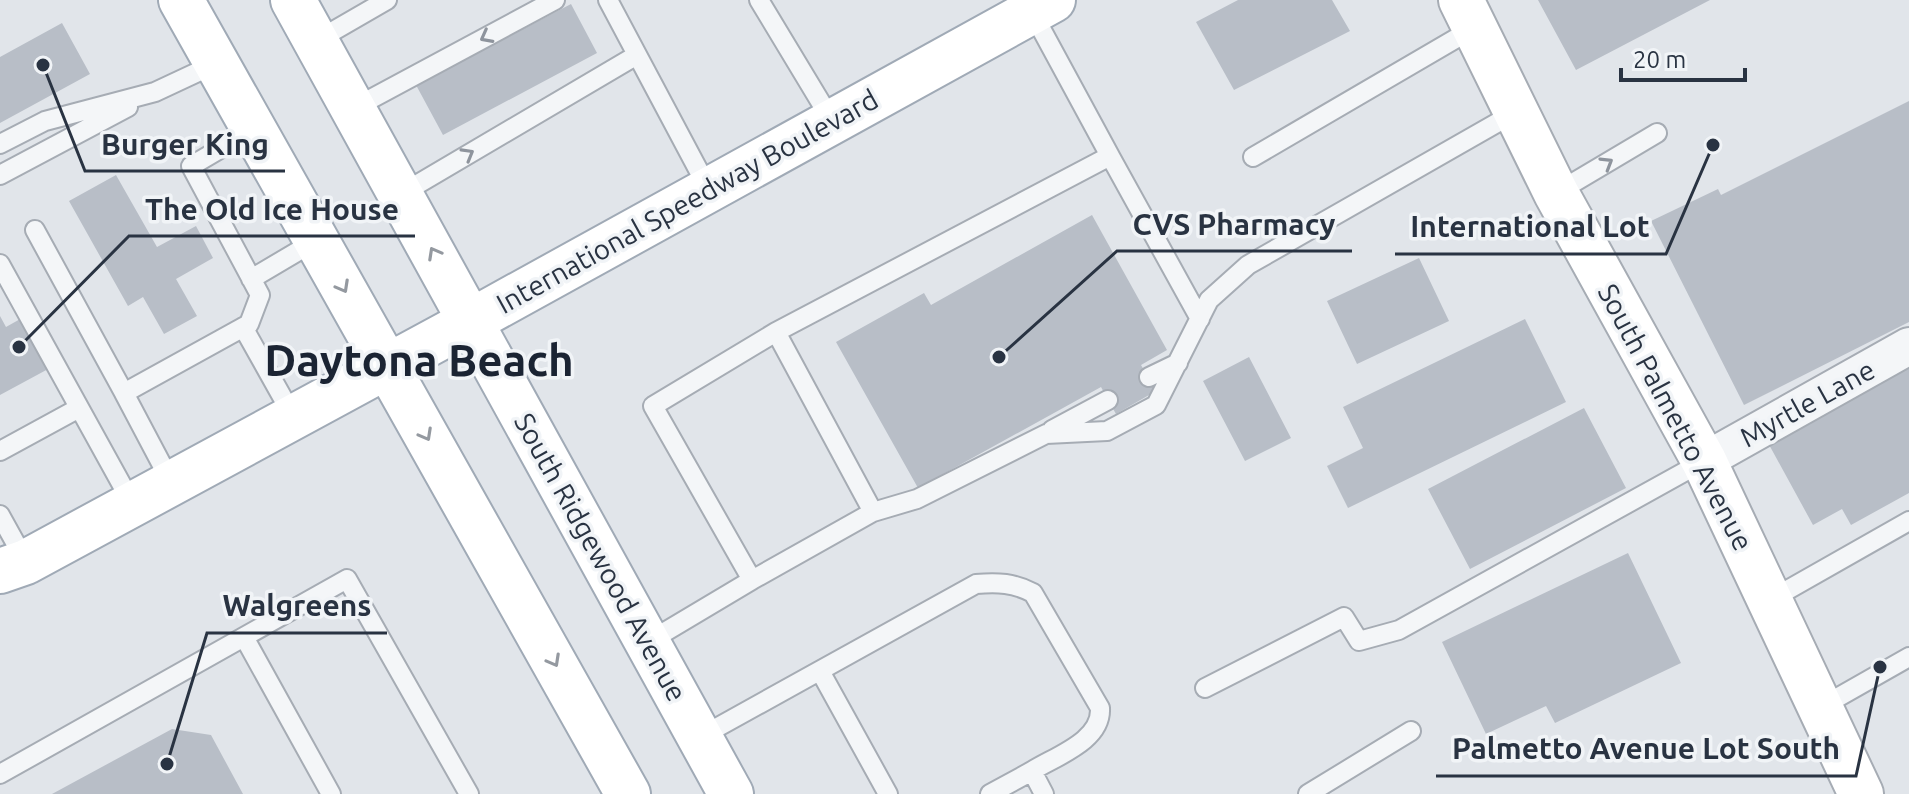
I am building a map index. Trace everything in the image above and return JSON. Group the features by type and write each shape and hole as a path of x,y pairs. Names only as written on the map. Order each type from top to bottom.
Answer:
{"main road":[{"path":"181,0 388,367 618,791"},
{"name":"South Ridgewood Avenue","path":"293,0 731,794"},
{"name":"International Speedway Boulevard","path":"7,569 133,505 388,367 1042,6"},
{"name":"South Palmetto Avenue","path":"1468,14 1556,193 1704,461 1821,708 1855,792"}],"street":[{"name":"Myrtle Lane","path":"1704,461 1909,346"}],"lane":[{"path":"316,41 387,0"},
{"path":"354,108 555,0"},
{"path":"608,0 709,190"},
{"path":"759,0 832,121"},
{"path":"1042,6 1110,156 1200,319"},
{"path":"1253,157 1468,14"},
{"path":"401,194 637,55"},
{"path":"0,175 155,92 217,63"},
{"path":"0,144 45,121 155,92"},
{"path":"1046,434 1107,431 1156,405 1209,300 1248,265 1516,112"},
{"path":"124,393 249,324 260,295 191,166 254,129"},
{"path":"1556,193 1657,133"},
{"path":"752,580 653,406 776,332 1110,156"},
{"path":"35,230 172,484"},
{"path":"251,279 317,240"},
{"path":"0,264 133,505"},
{"path":"243,327 294,418"},
{"path":"776,332 873,512"},
{"path":"1149,377 1178,363"},
{"path":"648,642 873,512 917,499 1108,400"},
{"path":"0,451 79,408"},
{"path":"1205,688 1344,617 1359,641 1399,630 1704,461"},
{"path":"0,515 7,569"},
{"path":"1770,600 1909,521"},
{"path":"0,774 347,579 469,794"},
{"path":"700,737 976,584 996,582 1018,585 1033,593 1100,708 1100,719 1091,735 990,794"},
{"path":"244,637 331,794"},
{"path":"1821,708 1909,657"},
{"path":"820,671 888,794"},
{"path":"1308,794 1411,731"},
{"path":"1032,771 1044,794"}],"building":[{"path":"1238,0 1332,0 1350,31 1234,90 1196,22"},
{"path":"1538,0 1710,0 1576,70"},
{"path":"571,4 597,53 443,135 416,85"},
{"path":"62,23 90,74 0,123 0,57"},
{"path":"1909,101 1909,322 1744,405 1651,221 1718,189 1721,195"},
{"path":"116,175 157,247 196,226 213,258 176,279 197,316 164,334 143,297 128,306 69,201"},
{"path":"1092,215 1167,350 1141,365 1156,391 1116,414 1101,387 918,488 836,342 924,293 931,305"},
{"path":"1419,258 1449,321 1357,364 1327,301"},
{"path":"0,316 6,327 22,318 50,368 0,395"},
{"path":"1525,319 1566,402 1348,508 1327,466 1363,448 1343,407"},
{"path":"1249,357 1291,438 1245,461 1203,381"},
{"path":"1909,363 1909,493 1851,525 1842,509 1813,525 1767,441"},
{"path":"1584,408 1626,488 1470,569 1428,489"},
{"path":"1628,553 1681,663 1555,723 1546,706 1486,734 1442,642"},
{"path":"172,729 211,735 243,794 52,794"}],"place":[{"name":"Burger King","path":"43,65"},
{"name":"International Lot","path":"1713,145"},
{"name":"The Old Ice House","path":"19,347"},
{"name":"CVS Pharmacy","path":"999,357"},
{"name":"Palmetto Avenue Lot South","path":"1880,667"},
{"name":"Walgreens","path":"167,764"}],"district":[{"name":"Daytona Beach","path":"419,359"}]}
